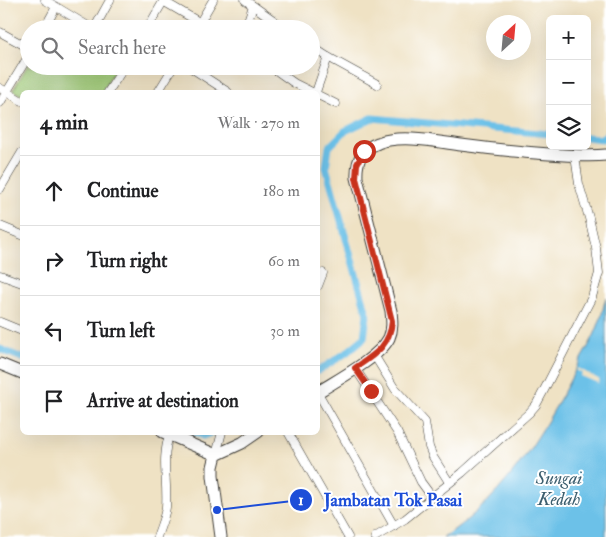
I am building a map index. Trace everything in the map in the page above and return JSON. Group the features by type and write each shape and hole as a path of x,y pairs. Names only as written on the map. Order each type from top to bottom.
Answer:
{"main road":[{"path":"320,391 374,355 388,340 392,321 358,189 356,170 362,153 373,145 384,141 409,140 576,156 606,155"},
{"path":"0,364 20,372"},
{"path":"169,435 217,451 236,447 254,435"},
{"path":"217,451 213,467 221,537"}],"street":[{"path":"45,0 78,20"},
{"path":"99,20 110,0"},
{"path":"201,20 213,0"},
{"path":"245,0 273,20"},
{"path":"152,20 163,1 190,20"},
{"path":"248,20 253,6"},
{"path":"49,20 56,7"},
{"path":"0,32 20,43"},
{"path":"320,52 378,84"},
{"path":"316,90 328,57"},
{"path":"0,103 3,90 20,67"},
{"path":"109,90 119,75"},
{"path":"159,90 168,75"},
{"path":"202,75 225,90"},
{"path":"283,75 309,90"},
{"path":"3,90 20,100"},
{"path":"320,96 336,104"},
{"path":"0,189 20,155"},
{"path":"375,537 394,526 462,473 536,405 595,289 599,273 590,218 579,184 576,156"},
{"path":"0,226 20,234"},
{"path":"320,281 323,273"},
{"path":"0,275 20,282"},
{"path":"0,322 20,330"},
{"path":"374,355 395,389 425,422 429,447 449,482"},
{"path":"355,368 397,432 421,482 432,497"},
{"path":"320,396 394,526"},
{"path":"157,537 166,508 166,435"},
{"path":"217,451 221,435"},
{"path":"290,435 348,537"}],"green space":[{"path":"56,16 62,20 54,20"},
{"path":"22,75 112,75 103,90 20,90 20,95 13,90"}],"water":[{"name":"Sungai Kedah","path":"606,297 606,537 443,537 467,520 488,501 524,457 555,408 593,338 601,319"}],"pier":[{"path":"578,368 600,380 598,383 581,376 582,373 576,370"}],"waterway":[{"path":"320,370 346,353 364,338 367,314 326,167 329,147 345,131 372,118 546,134"},
{"path":"591,138 602,139 606,135"},
{"path":"0,349 20,357"},
{"path":"201,435 206,435"}],"place":[{"name":"Jambatan Tok Pasai","path":"217,510"}],"route":[{"path":"364,151 357,164 356,178 392,321 390,335 382,348 355,368 371,391"}]}
